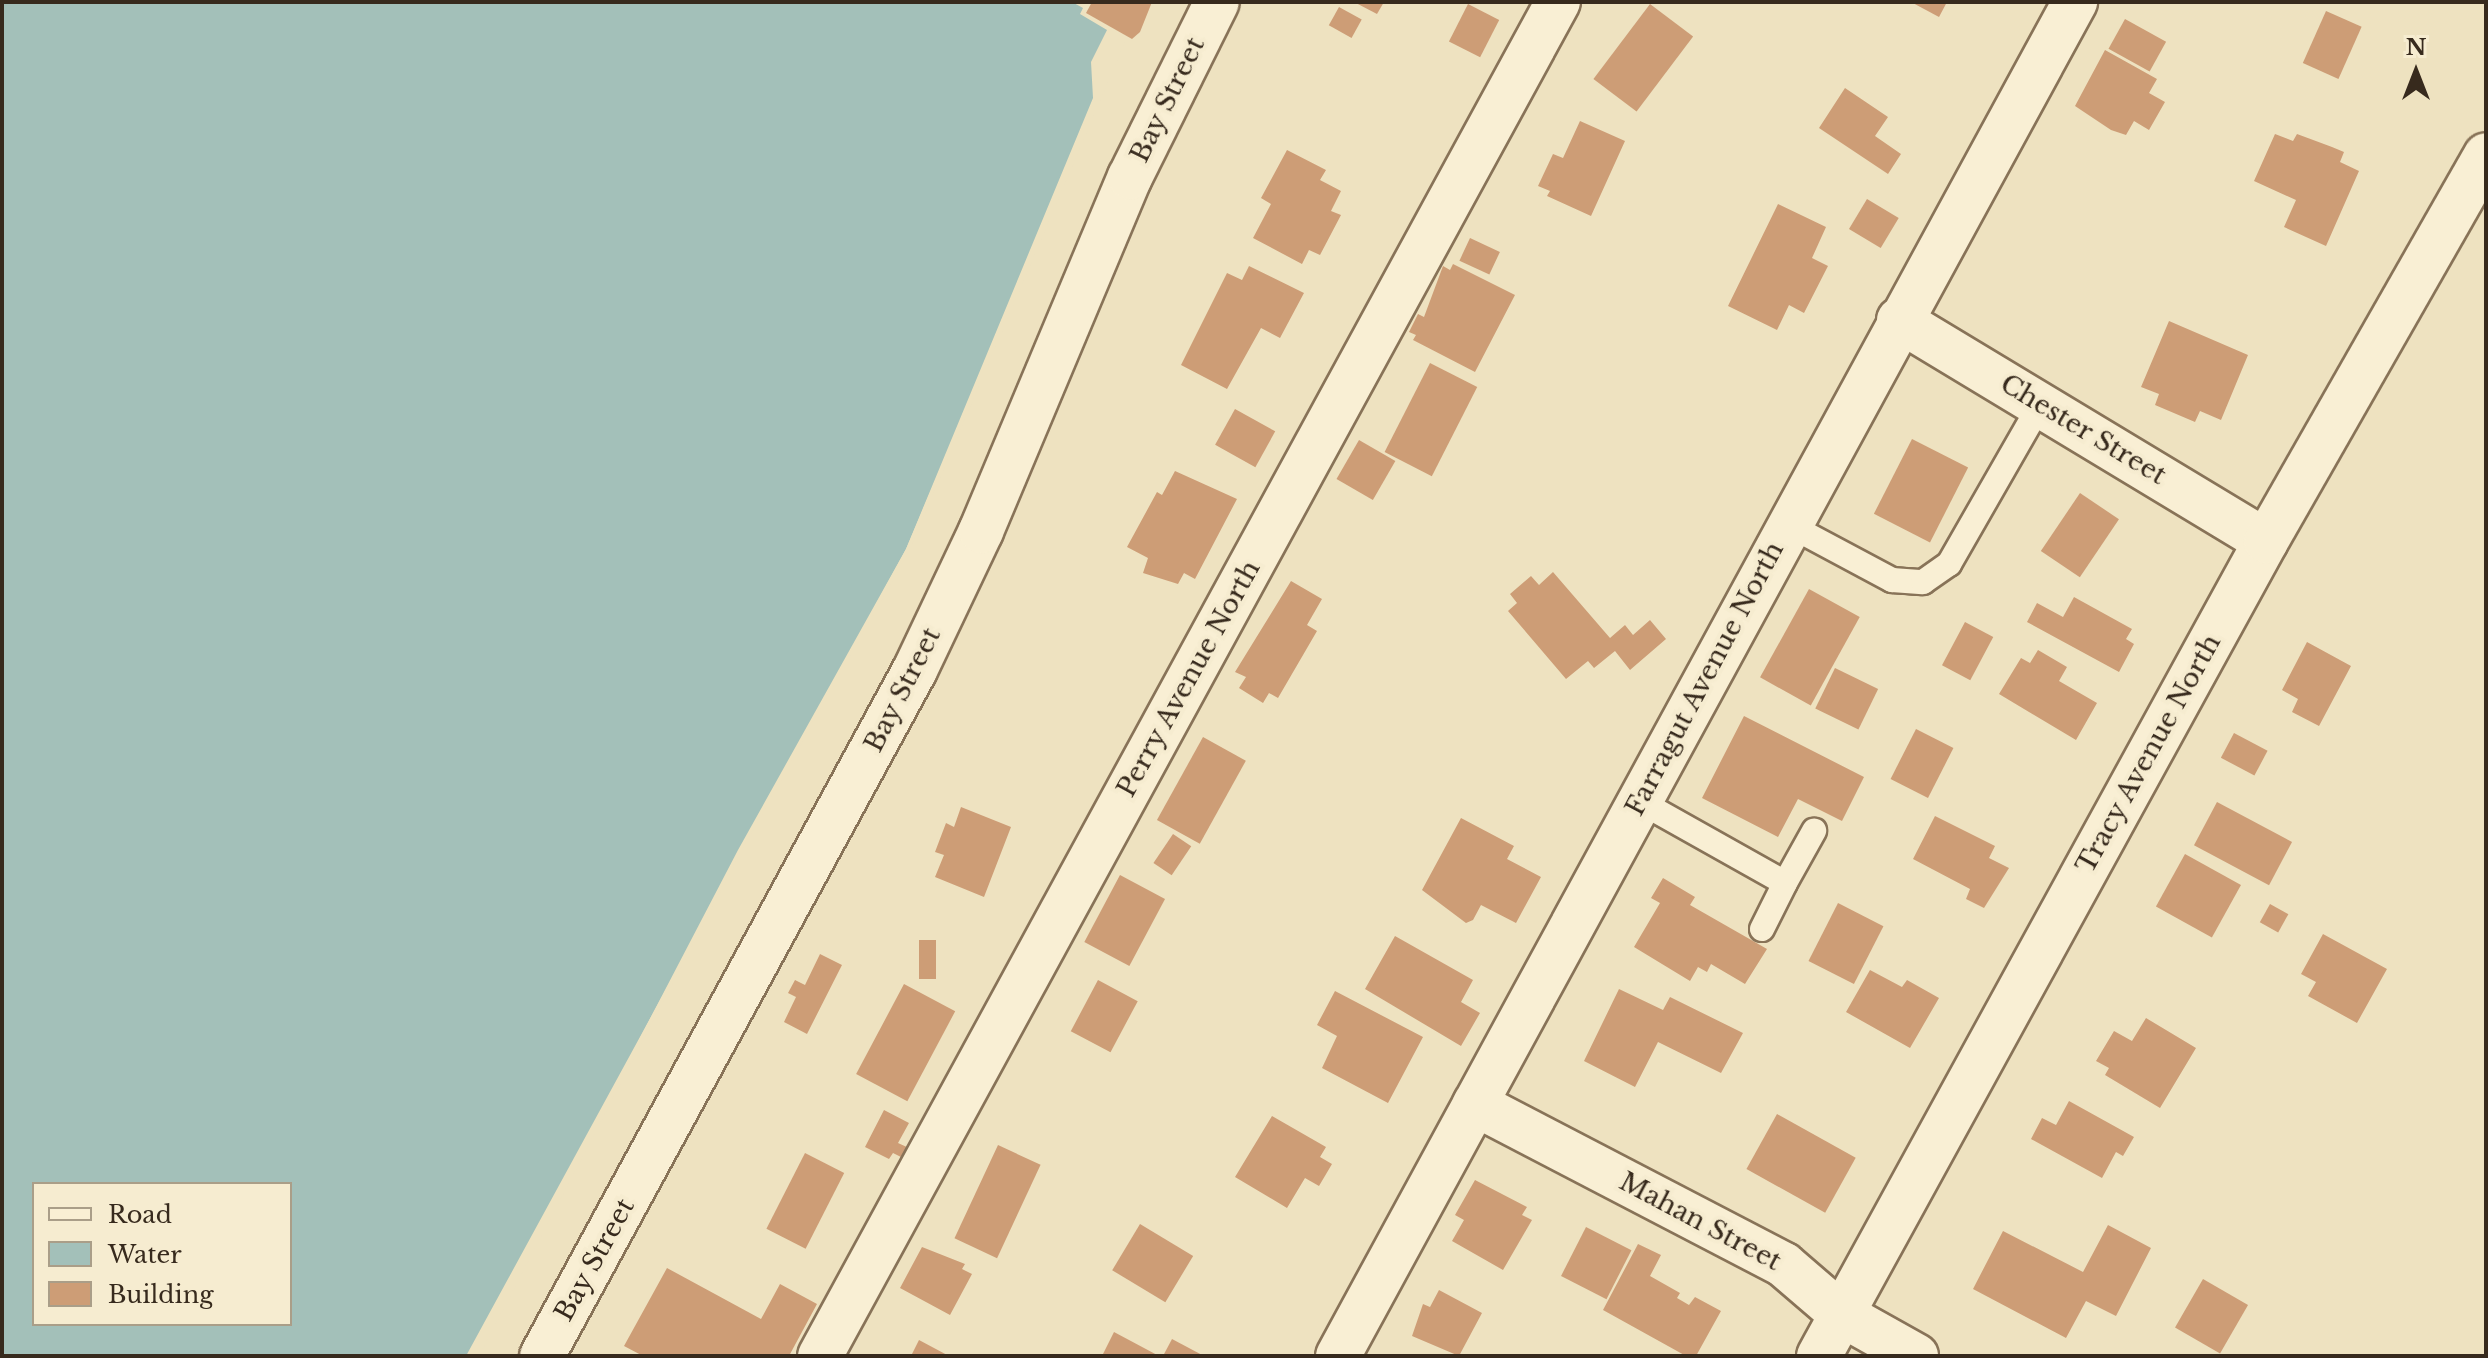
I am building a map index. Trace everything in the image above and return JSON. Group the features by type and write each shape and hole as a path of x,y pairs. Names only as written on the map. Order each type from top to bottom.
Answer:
{"street":[{"name":"Bay Street","path":"542,1356 915,670 981,531 1130,177 1217,2"},
{"name":"Perry Avenue North","path":"820,1356 1558,2"},
{"name":"Farragut Avenue North","path":"1338,1356 1899,320 2075,2"},
{"name":"Tracy Avenue North","path":"1819,1356 2266,541 2486,155"},
{"name":"Chester Street","path":"1899,320 2266,541"},
{"name":"Mahan Street","path":"1475,1104 1784,1265 1841,1314 1916,1356"}],"lane":[{"path":"1789,525 1892,580 1923,582 1949,564 2040,405"},
{"path":"1639,801 1785,883"},
{"path":"1762,929 1814,831"}],"water":[{"path":"2,2 1138,2 906,549 738,850 474,1356 2,1356"}],"pier":[{"path":"1072,2 1142,2 909,551 741,852 479,1356 466,1356 906,549 1093,98 1091,62 1107,30 1080,14 1083,8"}],"building":[{"path":"1092,2 1152,2 1140,32 1132,39 1086,13"},
{"path":"1354,2 1384,2 1377,14"},
{"path":"1911,2 1947,2 1939,17"},
{"path":"1468,4 1499,20 1480,57 1449,41"},
{"path":"1650,4 1693,36 1637,112 1593,79"},
{"path":"1339,7 1362,20 1352,38 1329,25"},
{"path":"2326,11 2362,27 2338,79 2303,63"},
{"path":"2125,19 2166,42 2150,72 2109,49"},
{"path":"2105,50 2157,79 2149,93 2165,102 2149,130 2134,121 2126,135 2111,130 2075,106"},
{"path":"1845,88 1888,117 1875,136 1901,154 1888,174 1819,128"},
{"path":"1580,121 1625,141 1591,216 1547,196 1550,191 1538,186 1553,154 1563,158"},
{"path":"2275,134 2293,141 2297,134 2344,152 2340,162 2359,171 2326,246 2284,227 2296,200 2254,181"},
{"path":"1287,150 1326,170 1320,180 1341,191 1331,211 1341,215 1320,255 1309,250 1302,264 1253,238 1271,204 1261,198"},
{"path":"1867,199 1899,218 1881,248 1849,229"},
{"path":"1778,204 1826,227 1812,258 1828,266 1804,313 1789,305 1777,330 1728,306"},
{"path":"1470,238 1500,252 1489,275 1459,261"},
{"path":"1453,264 1515,295 1475,372 1413,340 1416,335 1409,332 1418,314 1424,317 1443,266 1450,270"},
{"path":"1249,266 1304,293 1280,338 1261,328 1227,389 1181,365 1227,273 1242,280"},
{"path":"2169,321 2248,355 2221,420 2200,411 2195,422 2155,405 2159,394 2141,387"},
{"path":"1430,363 1477,387 1432,476 1385,452"},
{"path":"1235,409 1275,431 1255,467 1215,445"},
{"path":"1912,439 1968,468 1930,542 1874,514"},
{"path":"1359,440 1395,461 1373,500 1336,479"},
{"path":"1175,471 1237,499 1195,579 1184,573 1178,584 1143,573 1148,558 1127,547 1157,492 1162,495"},
{"path":"2080,493 2119,519 2080,577 2041,551"},
{"path":"1553,572 1610,638 1625,625 1633,635 1650,620 1666,639 1630,670 1615,651 1594,668 1588,661 1566,679 1508,611 1517,603 1510,594 1531,576 1539,585"},
{"path":"1291,581 1322,599 1307,625 1317,631 1278,698 1269,693 1263,703 1239,688 1246,677 1235,672"},
{"path":"1809,589 1860,617 1811,705 1760,677"},
{"path":"2074,597 2132,629 2126,639 2134,644 2119,672 2027,622 2037,603 2063,617"},
{"path":"1965,622 1993,637 1970,680 1942,665"},
{"path":"2307,642 2351,666 2319,726 2292,712 2298,699 2282,690"},
{"path":"2038,650 2067,667 2059,681 2097,703 2076,740 1999,694 2021,658 2030,663"},
{"path":"1835,668 1878,689 1858,729 1815,708"},
{"path":"1744,716 1864,777 1842,821 1798,799 1778,837 1702,798"},
{"path":"1916,729 1953,748 1928,798 1891,779"},
{"path":"2234,733 2268,751 2254,776 2221,758"},
{"path":"1203,737 1246,761 1200,844 1157,820"},
{"path":"2217,802 2292,842 2269,885 2194,845"},
{"path":"961,807 1011,827 984,897 935,877 944,855 935,852 946,823 954,827"},
{"path":"1935,816 1995,846 1989,858 2009,868 1984,908 1966,899 1970,889 1913,859"},
{"path":"1461,818 1514,846 1507,859 1541,877 1516,923 1481,905 1473,920 1466,923 1422,890"},
{"path":"1173,834 1191,846 1172,875 1153,863"},
{"path":"2185,854 2241,885 2212,938 2156,906"},
{"path":"1120,875 1165,899 1129,966 1084,942"},
{"path":"1663,878 1695,897 1690,905 1767,949 1745,984 1711,964 1707,972 1698,967 1690,981 1634,947 1660,903 1651,898"},
{"path":"1838,903 1883,926 1854,984 1808,961"},
{"path":"2270,904 2288,914 2278,933 2260,922"},
{"path":"2323,934 2387,969 2357,1023 2308,996 2316,982 2301,974"},
{"path":"1395,936 1473,980 1461,1002 1480,1013 1461,1046 1365,989"},
{"path":"919,940 936,940 936,979 919,979"},
{"path":"820,954 842,965 807,1034 784,1022 796,997 788,993 795,980 805,985"},
{"path":"1870,970 1902,987 1907,980 1939,998 1910,1048 1846,1012"},
{"path":"1098,980 1138,1001 1111,1052 1071,1031"},
{"path":"904,984 955,1011 907,1101 856,1074"},
{"path":"1619,989 1663,1010 1670,997 1743,1033 1721,1073 1658,1042 1635,1087 1584,1061"},
{"path":"1335,991 1423,1037 1388,1103 1322,1068 1337,1036 1317,1025"},
{"path":"2146,1018 2196,1048 2160,1108 2105,1075 2109,1068 2096,1061 2114,1031 2132,1041"},
{"path":"2069,1101 2134,1137 2123,1156 2116,1152 2102,1178 2031,1139 2042,1118 2056,1125"},
{"path":"884,1110 909,1123 898,1143 909,1148 903,1158 893,1153 889,1159 865,1147"},
{"path":"1777,1114 1856,1158 1825,1213 1746,1169"},
{"path":"1272,1116 1326,1147 1320,1157 1332,1164 1319,1186 1305,1178 1287,1208 1235,1177"},
{"path":"998,1145 1041,1165 997,1258 954,1238"},
{"path":"805,1153 844,1173 806,1249 766,1229"},
{"path":"1475,1180 1527,1207 1522,1215 1532,1220 1503,1270 1452,1241 1464,1220 1455,1215"},
{"path":"1140,1224 1193,1256 1165,1302 1112,1270"},
{"path":"2108,1225 2151,1248 2116,1316 2086,1301 2066,1338 1973,1289 2003,1231 2083,1272"},
{"path":"1586,1227 1631,1250 1606,1299 1561,1276"},
{"path":"1638,1244 1661,1255 1650,1276 1680,1293 1677,1298 1689,1305 1695,1297 1721,1311 1696,1356 1686,1356 1603,1310"},
{"path":"922,1247 965,1264 962,1269 972,1274 950,1315 900,1288"},
{"path":"667,1268 761,1319 780,1284 817,1304 789,1356 643,1356 624,1346"},
{"path":"2203,1279 2248,1305 2220,1353 2175,1327"},
{"path":"1439,1290 1482,1313 1459,1356 1412,1336 1423,1304 1430,1307"},
{"path":"1114,1332 1159,1356 1102,1356"},
{"path":"1172,1339 1204,1356 1163,1356"},
{"path":"919,1340 949,1356 911,1356"}]}
